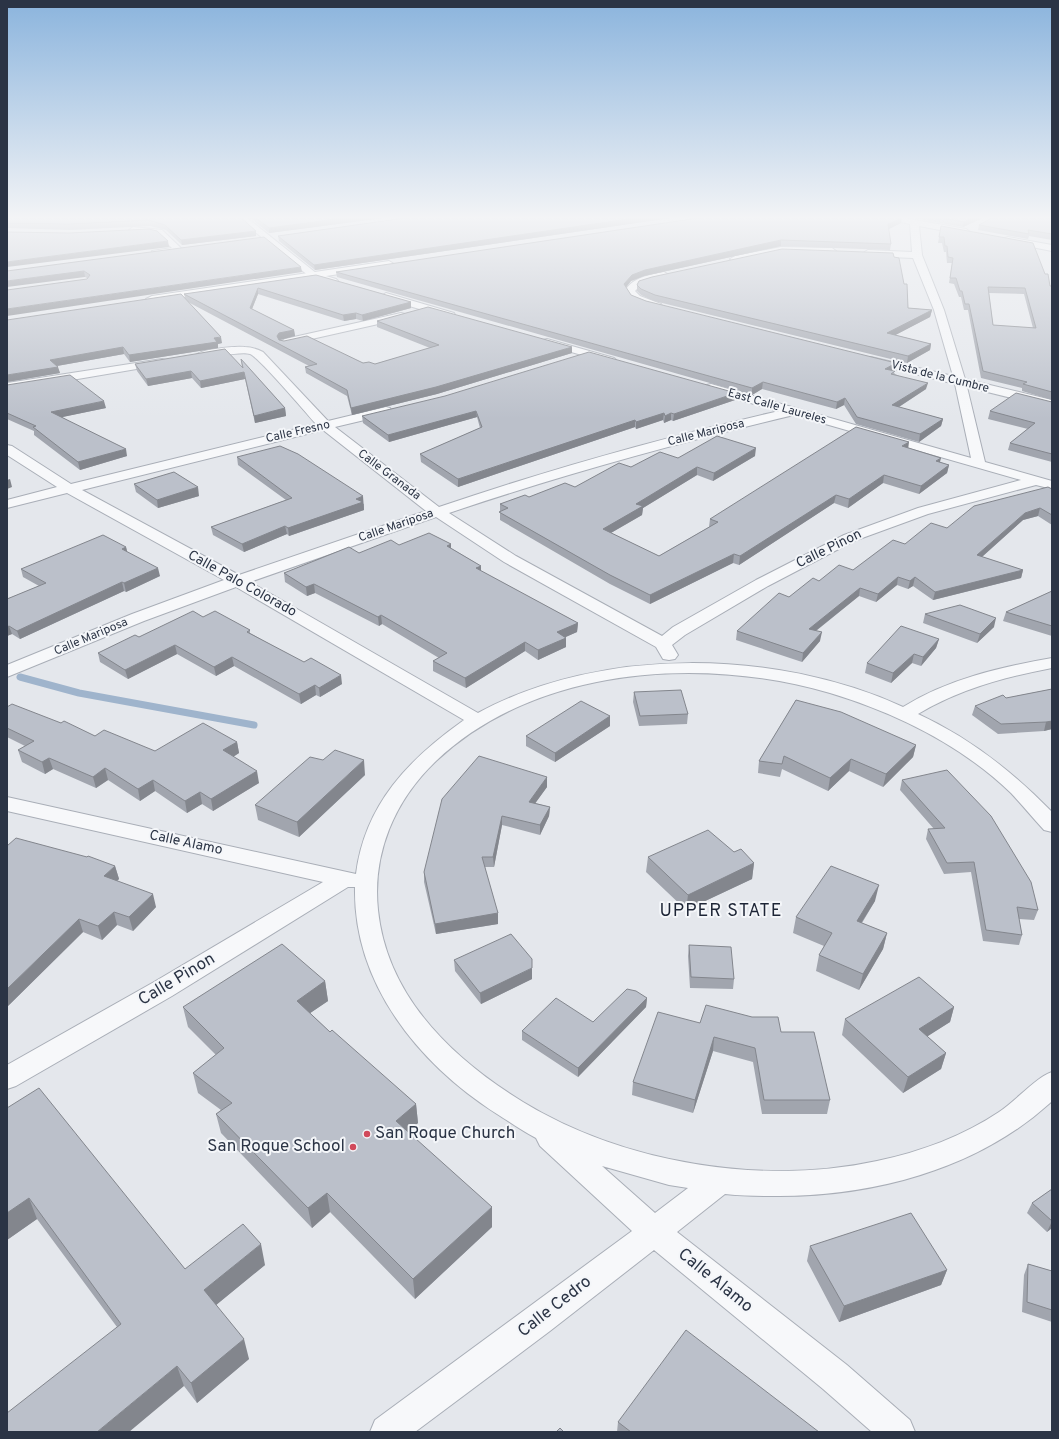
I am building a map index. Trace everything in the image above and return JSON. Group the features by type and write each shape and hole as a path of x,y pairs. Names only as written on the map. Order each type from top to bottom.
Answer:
{"main road":[{"path":"138,301 251,284"}],"street":[{"path":"636,284 632,287 632,294 636,298 665,308"},
{"path":"929,284 939,310 960,381 979,465"},
{"path":"377,294 458,317"},
{"path":"284,343 368,325 427,308"},
{"path":"534,339 618,362"},
{"name":"Calle Granada","path":"194,357 235,350 248,350 259,354 325,426 437,512 510,559 663,644"},
{"path":"567,361 587,354"},
{"name":"Vista de la Cumbre","path":"859,357 1052,404"},
{"path":"7,387 171,360"},
{"name":"East Calle Laureles","path":"702,386 1052,485"},
{"name":"Calle Fresno","path":"7,504 402,408"},
{"name":"Calle Mariposa","path":"7,672 137,618 236,580 437,512 606,459 794,411"},
{"name":"Calle Palo Colorado","path":"7,448 68,488 236,580 477,720"},
{"name":"Calle Pinon","path":"663,644 678,631 762,583 848,538 923,511 1036,481"},
{"path":"663,644 676,668"},
{"path":"904,714 917,705 956,687 1021,668 1052,664"},
{"path":"1052,825 1016,786 991,765 957,743 904,714 848,693 791,678 734,670 676,668 605,675 571,682 538,692 477,720 428,756 408,777 391,801 378,827 370,855 355,881 375,955 392,992 416,1028 449,1064 489,1096 537,1125 587,1148 641,1166 698,1178 756,1184 813,1183 869,1176 921,1163 968,1145 1008,1122 1042,1094 1052,1083"},
{"name":"Calle Alamo","path":"7,804 355,881"},
{"name":"Calle Pinon","path":"7,1078 355,881"},
{"name":"Calle Alamo","path":"537,1125 653,1231 835,1377 898,1432"},
{"name":"Calle Cedro","path":"387,1432 539,1320 721,1180"}],"building":[{"path":"50,284 181,284 7,309 7,290"},
{"path":"252,284 348,284 411,302 362,315 356,313 343,315 258,288 250,308 294,330 279,333 277,336 279,340 284,341 307,336 363,363 369,362 375,364 439,345 377,321 428,307 572,347 436,387 351,408 347,390 305,367 317,364 184,294"},
{"path":"380,284 624,284 631,295 646,301 896,363 885,369 895,371 891,374 928,383 892,405 943,419 920,434 857,417 845,398 837,402 763,382 752,388"},
{"path":"907,284 908,308 932,310 887,333 931,344 908,356 655,295 641,289 637,285"},
{"path":"958,284 1050,284 1050,286 1052,286 1052,392 1023,384 1027,382 983,371 969,304 965,304 962,291 960,291","holes":["988,287 1025,288 1036,328 993,325"]},
{"path":"181,294 221,337 214,338 217,342 129,355 123,347 50,360 58,367 7,375 7,320"},
{"path":"225,349 243,368 241,359 285,408 254,416 244,372 200,381 191,371 146,379 135,364"},
{"path":"589,352 736,393 674,414 671,413 665,416 664,413 636,422 635,420 458,479 420,454 482,427 476,411 388,435 362,416 445,396"},
{"path":"70,375 104,401 51,412 126,449 78,462 33,427 36,426 7,413 7,385"},
{"path":"1016,393 1052,402 1052,454 1010,443 1035,423 990,411"},
{"path":"856,427 909,442 902,446 941,458 936,461 949,465 921,486 884,475 849,499 836,495 740,556 734,554 650,595 610,575 499,512 508,508 500,504 525,495 529,497 565,483 575,487 619,463 631,467 660,452 678,458 717,436 756,448 714,473 697,467 636,504 643,506 603,529 659,556 718,522 710,519"},
{"path":"280,446 298,454 363,496 356,499 363,502 288,528 285,526 242,544 211,527 292,498 237,457"},
{"path":"174,472 198,487 157,500 134,484"},
{"path":"1048,487 1052,489 1052,515 1040,508 1025,513 977,555 1023,570 935,592 915,577 910,581 898,577 878,594 860,588 809,629 822,632 803,653 737,631 779,593 789,597 813,578 819,581 839,565 853,570 893,540 905,544 931,523 947,528 974,506"},
{"path":"429,533 451,544 447,546 481,566 476,568 578,623 557,632 566,638 538,650 525,642 465,678 433,661 447,653 381,615 378,617 314,584 306,587 284,573 349,547 359,553 391,540 399,545"},
{"path":"103,535 126,547 122,549 158,568 124,583 122,582 17,631 9,626 7,627 7,599 46,583 21,569"},
{"path":"1052,591 1052,626 1006,612"},
{"path":"960,605 996,618 980,634 925,614"},
{"path":"193,611 203,617 215,611 250,630 247,632 304,662 311,658 341,675 319,688 315,685 299,694 232,657 214,667 175,645 125,670 98,653 135,635 139,637"},
{"path":"901,626 939,639 923,657 914,654 893,673 867,663"},
{"path":"1052,689 1052,721 1001,724 975,706 1003,695 1006,698"},
{"path":"681,690 688,714 640,716 634,692"},
{"path":"796,700 841,712 916,745 886,774 851,759 830,778 784,756 782,764 759,761"},
{"path":"581,701 610,716 555,753 526,736"},
{"path":"12,704 61,723 64,721 95,736 104,730 155,751 203,723 237,742 223,750 257,771 211,799 200,792 185,801 153,780 138,789 105,768 93,777 49,758 42,762 18,750 34,741 7,728 7,707"},
{"path":"335,750 364,760 297,822 255,805 310,757 323,760"},
{"path":"479,756 547,777 529,802 550,807 540,825 502,816 493,857 482,857 498,913 435,924 424,872 442,799"},
{"path":"947,770 991,816 1031,882 1038,910 1017,907 1022,935 986,930 974,862 947,863 928,829 945,828 902,780"},
{"path":"708,830 734,852 741,849 754,863 688,895 648,857"},
{"path":"16,838 87,857 88,856 115,866 104,876 153,894 129,917 114,912 98,926 79,919 7,989 7,846"},
{"path":"831,866 879,885 857,921 887,933 863,974 819,955 832,933 796,917"},
{"path":"511,934 532,959 532,968 480,993 454,960"},
{"path":"282,944 325,981 297,1001 330,1032 332,1030 416,1104 396,1121 492,1207 413,1279 327,1193 308,1208 216,1114 232,1103 193,1073 224,1048 183,1007"},
{"path":"689,945 731,947 734,979 691,977"},
{"path":"919,977 954,1007 919,1029 946,1053 908,1077 845,1019"},
{"path":"627,989 636,991 647,998 578,1068 522,1031 556,998 593,1022"},
{"path":"706,1005 752,1017 778,1017 781,1032 814,1032 830,1100 764,1100 755,1048 714,1037 695,1100 633,1082 658,1012 700,1023"},
{"path":"39,1088 185,1269 243,1224 261,1244 204,1290 244,1339 191,1383 177,1366 97,1432 7,1432 7,1413 121,1324 29,1198 7,1213 7,1108"},
{"path":"1052,1189 1052,1221 1032,1203"},
{"path":"911,1213 947,1270 844,1306 810,1246"},
{"path":"1028,1264 1052,1271 1052,1310 1027,1302"},
{"path":"686,1330 819,1432 631,1432 618,1422"},
{"path":"560,1428 564,1432 556,1432"}],"waterway":[{"path":"20,677 79,693 254,725"}],"place":[{"name":"San Roque Church","path":"367,1134"},
{"name":"San Roque School","path":"353,1147"}],"district":[{"name":"UPPER STATE","path":"721,911"}]}
